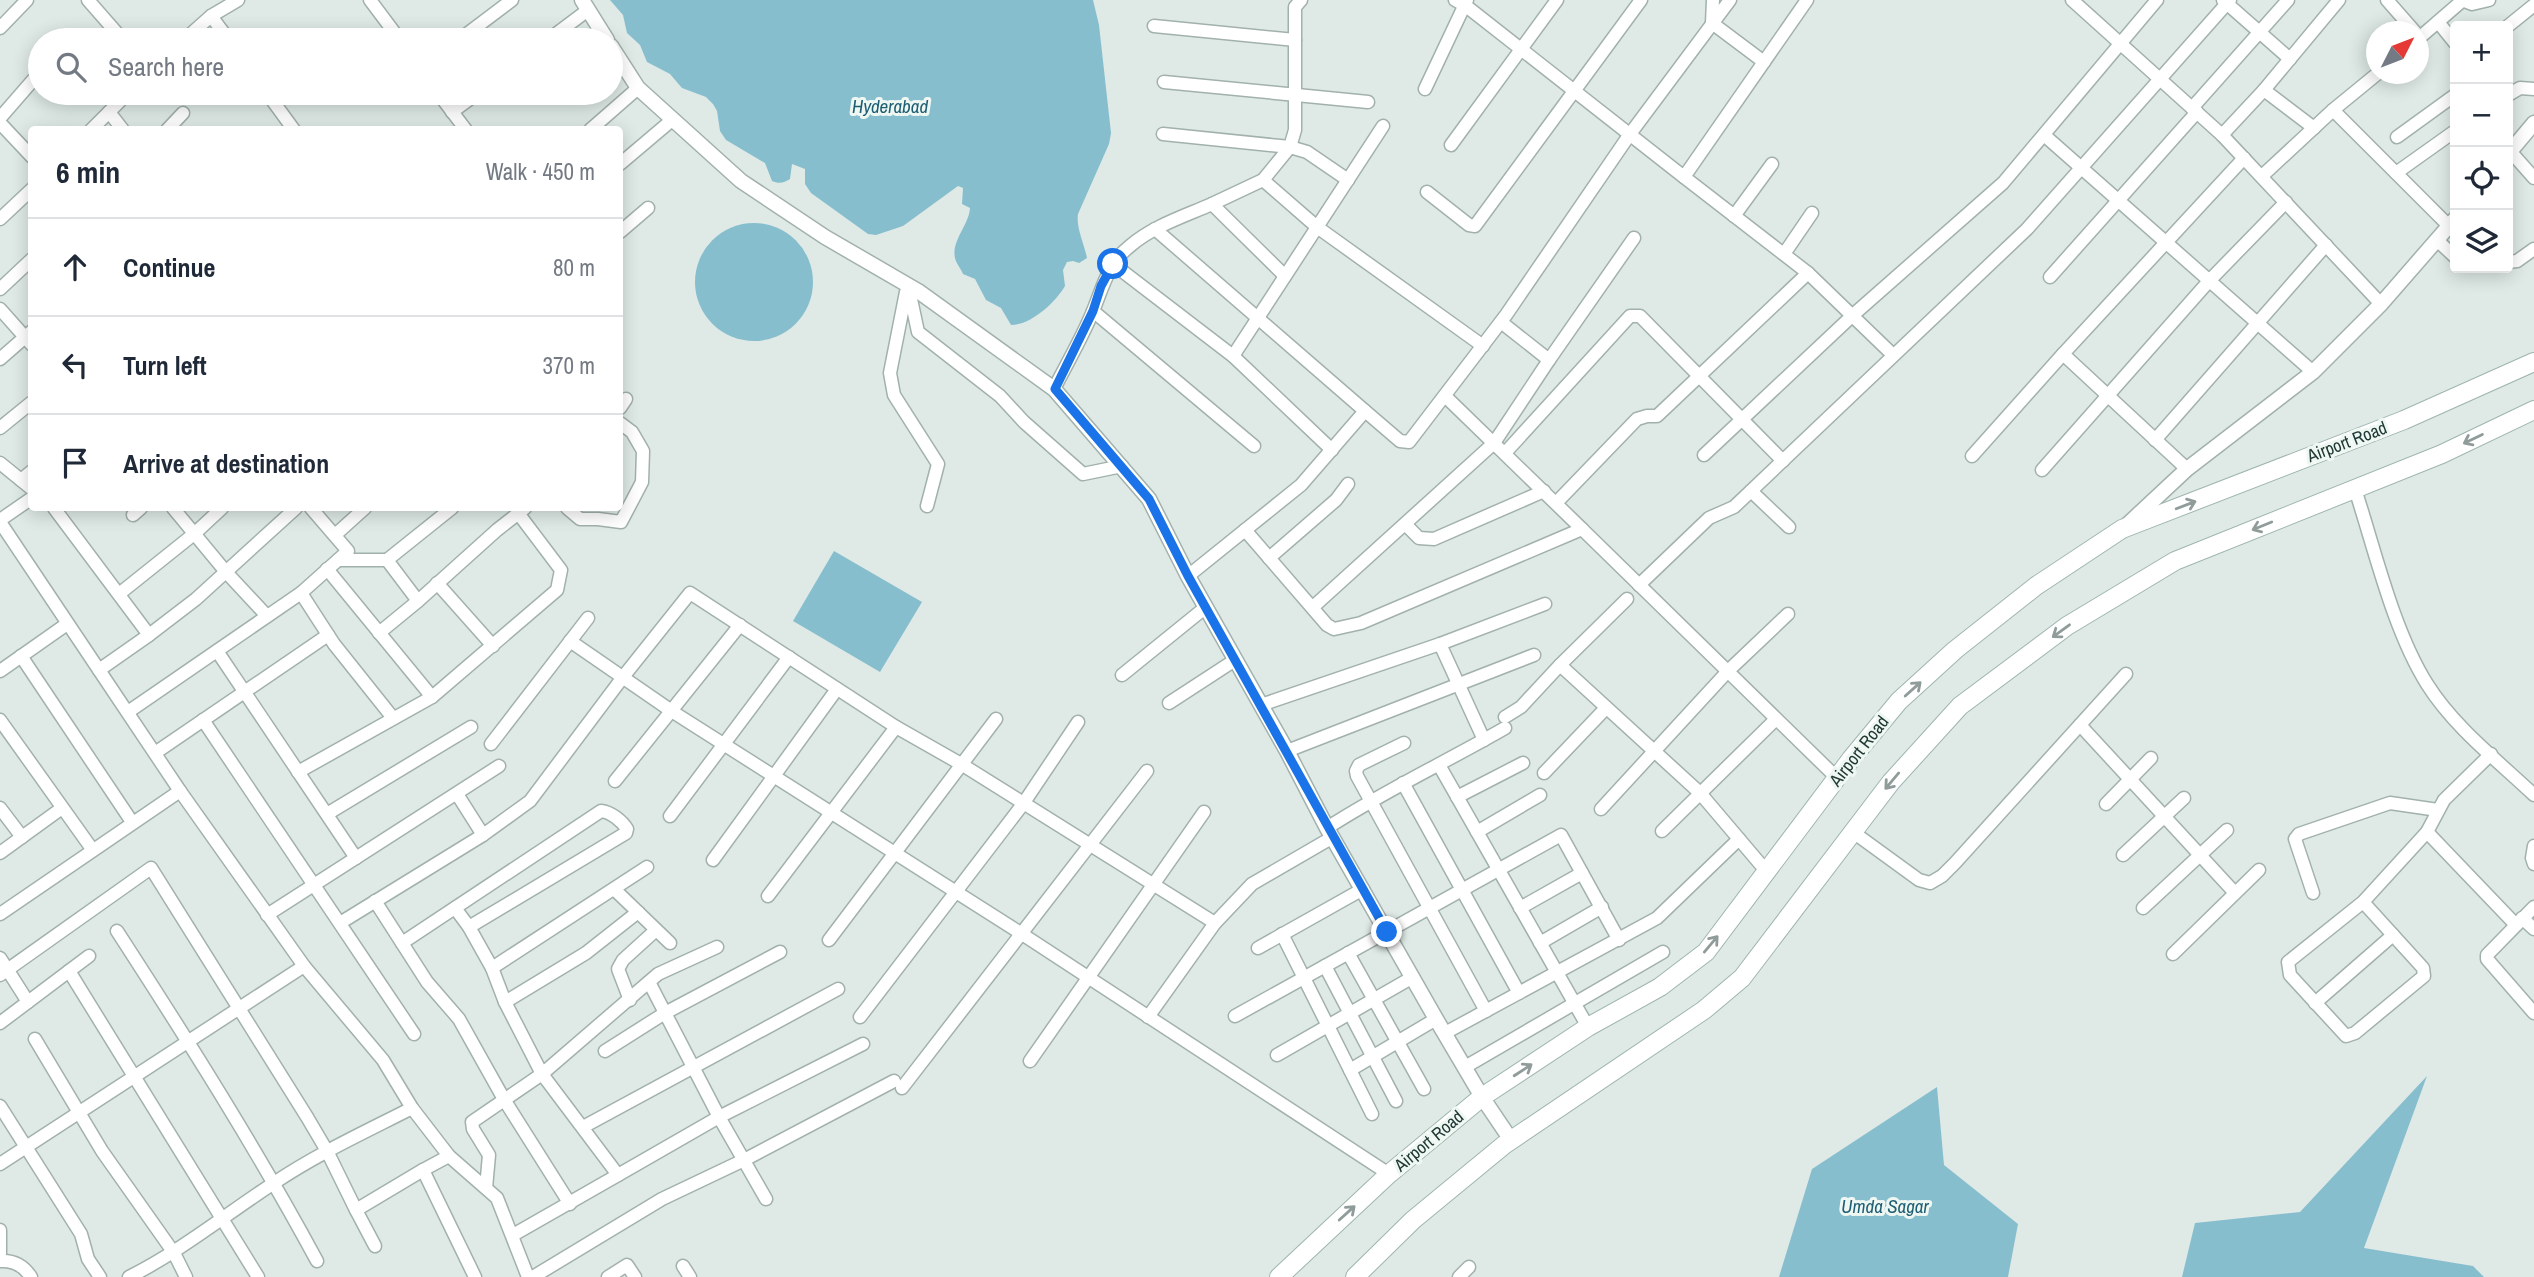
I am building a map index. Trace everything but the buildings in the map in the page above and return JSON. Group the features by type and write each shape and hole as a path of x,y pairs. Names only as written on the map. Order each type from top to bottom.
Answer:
{"main road":[{"name":"Airport Road","path":"1279,1277 1390,1174 1482,1097 1588,1027 1660,987 1706,952 1837,778 1899,701 1955,650 2036,586 2122,529 2404,420 2534,362"},
{"path":"1356,1277 1458,1180 1511,1140 1704,1010 1742,978 1892,782 1960,706 2067,626 2175,561 2442,454 2534,410"}],"street":[{"path":"0,28 27,0"},
{"path":"88,0 112,28"},
{"path":"198,28 211,16 238,0"},
{"path":"370,0 391,28"},
{"path":"475,28 512,0"},
{"path":"1055,389 1093,311 1101,286 1113,264 1129,246 1155,229 1263,180 1290,147 1295,130 1295,7 1301,0"},
{"path":"1451,145 1557,0"},
{"path":"1427,192 1469,225 1475,226 1641,0"},
{"path":"1712,23 1713,0"},
{"path":"1155,229 1405,443 1412,439 1501,323 1630,134 1730,0"},
{"path":"1684,177 1807,0"},
{"path":"1704,455 1853,315 2003,183 2157,0"},
{"path":"2050,277 2288,0"},
{"path":"2222,135 2264,90 2339,0"},
{"path":"2387,0 2405,21"},
{"path":"2429,28 2462,0 2479,4 2489,0"},
{"path":"1639,585 1709,518 1734,507 2027,229 2227,1 2290,59"},
{"path":"1425,89 1463,2 1808,273 1893,355"},
{"path":"2080,3 2119,43 2222,135 2381,304"},
{"path":"561,28 585,5 599,28"},
{"path":"2513,22 2534,5"},
{"path":"211,16 220,28"},
{"path":"2438,22 2450,37"},
{"path":"1712,23 1764,62"},
{"path":"1154,26 1295,40"},
{"path":"623,65 638,88 741,181 825,237 908,285 1055,389 1122,466 1149,499 1188,576 1330,833 1482,1097 1511,1140"},
{"path":"1164,82 1368,102"},
{"path":"2262,176 2366,83"},
{"path":"28,87 0,121 28,152"},
{"path":"623,101 638,88"},
{"path":"2513,92 2520,88 2534,89"},
{"path":"2264,90 2314,128"},
{"path":"2397,137 2450,99"},
{"path":"95,126 116,105"},
{"path":"276,105 291,126"},
{"path":"447,105 463,126"},
{"path":"452,112 462,105"},
{"path":"595,126 619,105"},
{"path":"2333,110 2396,173 2450,220"},
{"path":"109,112 120,126"},
{"path":"171,126 183,113"},
{"path":"623,161 672,120"},
{"path":"2513,148 2534,123"},
{"path":"1233,356 1383,127"},
{"path":"1163,134 1290,147 1307,152 1348,180"},
{"path":"2044,135 2313,372"},
{"path":"2396,173 2450,135"},
{"path":"2513,157 2534,178"},
{"path":"1972,457 2244,158"},
{"path":"1734,216 1772,164"},
{"path":"1263,180 1317,227 1483,346"},
{"path":"0,219 28,192"},
{"path":"2042,470 2209,281 2286,202"},
{"path":"1212,204 1285,276"},
{"path":"623,229 648,208"},
{"path":"1784,254 1812,213"},
{"path":"2122,529 2187,469 2313,372 2381,304 2450,224"},
{"path":"1313,607 1494,443 1634,238"},
{"path":"2437,240 2450,252"},
{"path":"2155,440 2326,245"},
{"path":"2513,261 2534,249"},
{"path":"0,289 28,263"},
{"path":"1113,264 1233,356 1332,450"},
{"path":"1556,503 1636,419 1657,416 1808,273"},
{"path":"908,285 918,332 1000,396 1024,422 1083,474 1122,466"},
{"path":"908,285 890,373 894,395 938,464 928,506"},
{"path":"0,309 28,336"},
{"path":"1093,311 1254,446"},
{"path":"1505,453 1630,316 1640,316 1783,461"},
{"path":"1501,323 1549,360"},
{"path":"0,359 28,338"},
{"path":"2063,354 2187,469"},
{"path":"1446,396 1837,778"},
{"path":"0,428 28,405"},
{"path":"1188,576 1301,485 1365,411"},
{"path":"571,511 580,519 621,522 642,482 643,451 632,432 623,425"},
{"path":"0,463 28,486"},
{"path":"21,480 28,474"},
{"path":"1269,558 1336,500 1348,484"},
{"path":"2355,489 2406,646 2428,685 2451,715 2534,795"},
{"path":"1405,524 1419,538 1434,539 1544,491"},
{"path":"1751,491 1790,527"},
{"path":"28,501 0,521 180,791 304,966 383,1060 412,1108 449,1156 497,1198 531,1277 662,1199 898,1084 1022,934 1089,843 1147,771"},
{"path":"62,511 149,635"},
{"path":"175,511 267,616"},
{"path":"119,594 219,511"},
{"path":"99,670 195,599 293,511"},
{"path":"128,712 301,593 348,551 314,511"},
{"path":"335,535 362,511"},
{"path":"332,565 387,560 448,511"},
{"path":"379,633 521,511"},
{"path":"298,772 432,697 557,590 561,570 523,511"},
{"path":"1245,530 1327,625 1334,629 1361,623 1582,529"},
{"path":"387,560 418,601"},
{"path":"332,565 379,633 432,697"},
{"path":"437,583 493,646"},
{"path":"301,593 328,635 393,718"},
{"path":"340,923 483,835 530,801 690,593 897,727 1215,923"},
{"path":"1148,1017 1215,923 1252,884 1330,833 1369,801 1484,740 1521,708 1627,599"},
{"path":"1261,705 1440,644 1545,604"},
{"path":"1122,675 1206,607"},
{"path":"1601,809 1728,672 1788,614"},
{"path":"491,744 588,618"},
{"path":"0,671 68,624"},
{"path":"615,781 673,712 740,625"},
{"path":"155,753 328,635"},
{"path":"570,641 673,712 1022,934 1087,979 1390,1174"},
{"path":"1440,644 1484,740"},
{"path":"217,651 356,858"},
{"path":"1287,751 1534,655"},
{"path":"21,656 132,822"},
{"path":"670,816 789,657"},
{"path":"1169,703 1236,660"},
{"path":"1560,665 1700,793 1767,872"},
{"path":"1853,832 1919,880 1930,883 1955,863 2126,674"},
{"path":"713,860 837,688"},
{"path":"1544,773 1606,708"},
{"path":"829,940 996,719"},
{"path":"1662,831 1776,719"},
{"path":"0,720 92,849"},
{"path":"203,720 414,1034"},
{"path":"860,1017 1023,804 1078,722"},
{"path":"2080,725 2235,893"},
{"path":"327,814 471,727"},
{"path":"768,897 897,727"},
{"path":"1404,743 1359,765 1357,776 1486,1011"},
{"path":"2363,902 2423,968 2424,976 2422,981 2346,1035 2290,975 2288,962 2363,902 2427,832 2444,800 2491,754"},
{"path":"2106,804 2151,758"},
{"path":"1457,797 1523,763"},
{"path":"1439,765 1588,1027"},
{"path":"267,915 499,766"},
{"path":"1403,783 1519,993"},
{"path":"0,914 180,791"},
{"path":"457,794 483,835"},
{"path":"1477,832 1540,795"},
{"path":"2123,855 2184,799"},
{"path":"2313,894 2295,839 2299,834 2390,803 2438,810"},
{"path":"0,808 22,837"},
{"path":"0,853 62,808"},
{"path":"402,943 601,811 625,824 626,833 469,927"},
{"path":"1030,1061 1204,812"},
{"path":"2143,908 2227,830"},
{"path":"2427,832 2519,922 2534,929"},
{"path":"1235,1016 1561,835 1619,940"},
{"path":"1445,1033 1657,918 1739,839"},
{"path":"2534,846 2534,863"},
{"path":"492,968 646,867"},
{"path":"4,973 151,868 327,1151 375,1246"},
{"path":"2173,954 2259,870"},
{"path":"1520,908 1582,873"},
{"path":"614,889 670,943"},
{"path":"1258,948 1363,889"},
{"path":"374,901 427,982 459,1019 505,1101 570,1204"},
{"path":"1540,943 1602,907"},
{"path":"2534,907 2487,955 2487,959 2534,1013"},
{"path":"455,908 492,968 505,1002 542,1074 618,1175"},
{"path":"505,1002 586,953 638,912"},
{"path":"629,1000 618,969 623,960 656,930"},
{"path":"117,931 189,1041 275,1182 317,1261"},
{"path":"1282,934 1372,1114"},
{"path":"2315,1003 2393,935"},
{"path":"486,1188 489,1154 473,1129 472,1122 542,1074 649,982 666,970 717,947"},
{"path":"1465,1067 1662,951"},
{"path":"604,1051 665,1013 780,952"},
{"path":"1348,953 1424,1089"},
{"path":"0,1023 89,956"},
{"path":"0,958 4,973 28,1002"},
{"path":"0,1164 304,966"},
{"path":"1325,966 1396,1101"},
{"path":"69,971 258,1277"},
{"path":"1277,1055 1413,978"},
{"path":"649,982 719,1117 766,1199"},
{"path":"583,1127 838,989"},
{"path":"1350,1070 1436,1018"},
{"path":"35,1039 126,1187 174,1253 186,1277"},
{"path":"513,1235 719,1117 863,1044"},
{"path":"0,1106 81,1234 88,1259 100,1277"},
{"path":"129,1277 174,1253 275,1182 327,1151 412,1108"},
{"path":"356,1210 449,1156"},
{"path":"423,1170 475,1277"},
{"path":"0,1230 0,1254"},
{"path":"0,1261 17,1264 26,1269 31,1277"},
{"path":"608,1277 627,1265 635,1277"},
{"path":"1459,1277 1469,1268"}],"water":[{"name":"Hyderabad","path":"610,0 1093,0 1099,25 1111,133 1109,144 1078,214 1079,230 1087,258 1079,263 1067,262 1063,270 1065,286 1049,306 1026,321 1011,325 1001,308 986,300 975,279 963,274 956,260 954,252 970,208 962,204 963,188 958,186 903,226 876,235 868,234 811,193 805,184 805,169 792,164 790,179 781,183 772,181 765,163 726,140 720,131 717,111 713,104 706,97 682,88 670,74 647,62 640,45 627,33 623,15"},
{"path":"754,223 777,227 796,240 809,259 813,282 809,305 796,324 777,337 754,341 731,337 712,324 699,305 695,282 699,259 712,240 731,227"},
{"path":"834,551 922,602 880,672 793,621"},
{"path":"2427,1076 2364,1248 2473,1266 2484,1277 2182,1277 2195,1223 2300,1212"},
{"name":"Umda Sagar","path":"1937,1087 1944,1165 2018,1224 2008,1277 1779,1277 1812,1169"}],"route":[{"path":"1113,264 1055,389 1149,499 1188,576 1387,932"}]}
